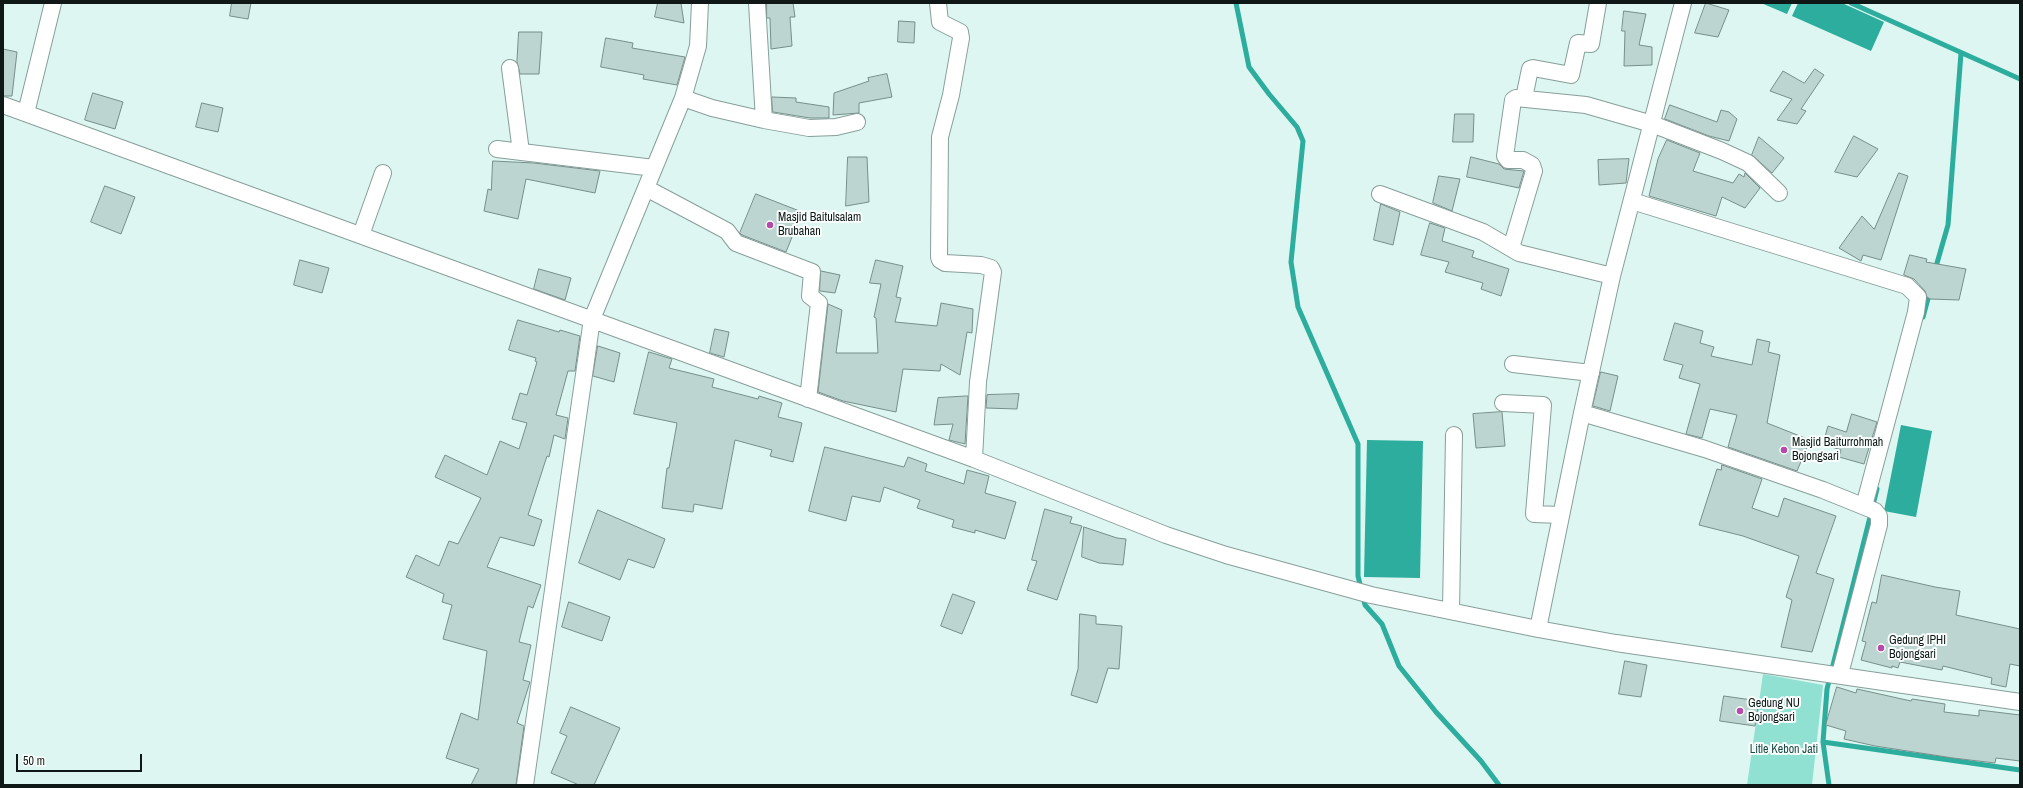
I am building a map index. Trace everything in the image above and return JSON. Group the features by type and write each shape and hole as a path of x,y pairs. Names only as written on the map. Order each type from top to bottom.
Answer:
{"street":[{"path":"26,113 53,3"},
{"path":"525,785 592,319 683,98 698,46 700,3"},
{"path":"758,3 764,120"},
{"path":"938,3 940,22 960,32 961,38 951,95 940,137 939,257 942,262 982,265 988,267 992,272 978,382 974,459"},
{"path":"1524,98 1530,70 1533,68 1570,82 1578,43 1591,44 1598,3"},
{"path":"1538,629 1582,413 1612,276 1683,3"},
{"path":"510,68 521,152"},
{"path":"683,98 712,108 764,120 823,129 857,122"},
{"path":"1511,248 1534,171 1532,165 1524,160 1508,160 1505,156 1513,100 1516,98 1586,105 1652,124 1722,151 1748,163 1779,193"},
{"path":"3,105 974,459 1166,535 1226,555 1364,592 1538,629 1616,643 2020,702"},
{"path":"497,149 654,168"},
{"path":"361,235 383,173"},
{"path":"646,188 726,231 736,243 812,272 810,296 819,303 808,398"},
{"path":"1380,194 1483,232 1519,253 1612,276"},
{"path":"1632,201 1907,286 1918,297 1916,312 1869,508"},
{"path":"1513,364 1591,373"},
{"path":"1503,403 1543,405 1533,508 1534,514 1538,515 1561,515"},
{"path":"1582,413 1705,449 1869,508 1879,516 1880,525 1833,674"},
{"path":"1451,611 1454,435"}],"green space":[{"name":"Litle Kebon Jati","path":"1763,674 1823,685 1812,785 1747,785"}],"shaded area":[{"path":"1761,3 1792,3 1787,14"},
{"path":"1798,3 1842,3 1884,22 1871,51 1792,16"},
{"path":"1901,425 1932,431 1916,517 1884,511"},
{"path":"1367,440 1423,441 1420,578 1364,577"}],"building":[{"path":"232,3 251,3 248,19 230,16"},
{"path":"658,3 681,3 684,23 655,17"},
{"path":"767,3 793,3 795,17 790,17 792,46 771,49 770,18 767,18"},
{"path":"1706,3 1729,10 1718,37 1695,33"},
{"path":"1624,11 1646,14 1639,45 1652,47 1652,65 1624,66 1625,31 1622,31"},
{"path":"899,21 915,22 914,43 898,42"},
{"path":"519,32 542,32 539,74 520,74 517,62"},
{"path":"606,38 633,43 632,48 685,57 677,85 643,79 644,75 601,67"},
{"path":"3,49 17,52 12,96 3,96"},
{"path":"1815,69 1824,75 1801,109 1806,111 1797,124 1777,120 1792,99 1770,91 1783,71 1804,83"},
{"path":"887,74 892,97 859,103 859,113 833,115 834,93 869,81 868,78"},
{"path":"93,93 123,102 115,129 85,120"},
{"path":"772,97 796,98 796,102 829,107 829,118 810,118 773,112"},
{"path":"202,103 223,108 218,132 196,127"},
{"path":"1670,105 1717,122 1721,110 1729,112 1737,119 1729,141 1709,136 1665,119"},
{"path":"1455,114 1474,114 1473,142 1453,142"},
{"path":"1854,136 1878,149 1857,177 1835,172"},
{"path":"1759,137 1784,158 1772,173 1752,155"},
{"path":"1667,140 1700,153 1693,171 1733,183 1739,174 1744,177 1745,173 1760,188 1745,208 1722,197 1716,216 1649,196 1658,159"},
{"path":"848,157 867,157 869,202 846,206"},
{"path":"1471,157 1499,164 1504,169 1524,171 1519,188 1467,177"},
{"path":"1629,159 1626,183 1599,185 1598,160"},
{"path":"493,161 534,163 600,171 595,193 526,179 518,219 484,211 488,189 491,190"},
{"path":"1899,173 1908,176 1881,260 1863,255 1861,261 1839,248 1862,216 1874,229"},
{"path":"1439,176 1460,179 1452,211 1433,203"},
{"path":"105,186 135,197 121,234 91,222"},
{"name":"Masjid Baitulsalam Brubahan","path":"756,194 802,212 786,252 740,233"},
{"path":"1381,204 1400,212 1393,245 1374,240"},
{"path":"1430,223 1445,228 1442,241 1474,251 1472,257 1509,269 1501,296 1481,289 1483,283 1445,272 1449,262 1421,255"},
{"path":"1910,255 1927,259 1926,262 1966,269 1959,300 1930,299 1927,297 1925,291 1914,279 1904,275"},
{"path":"300,260 329,268 322,293 294,285"},
{"path":"876,260 903,266 896,297 901,298 895,322 937,326 941,303 973,309 972,333 967,332 960,375 941,364 940,371 903,369 896,412 843,401 818,392 828,304 842,310 836,353 878,353 876,318 874,317 881,284 870,283"},
{"path":"539,269 571,278 565,300 534,289"},
{"path":"821,271 840,275 835,293 820,291"},
{"path":"518,320 559,332 560,330 580,336 575,371 568,371 556,415 568,418 565,439 554,435 549,457 547,456 528,515 542,520 534,546 500,537 487,567 541,585 533,608 528,606 519,642 531,645 523,680 530,682 517,723 524,726 516,785 471,785 479,769 446,758 461,713 478,720 487,651 443,639 452,605 442,602 444,594 406,577 416,555 439,566 449,541 458,544 481,498 435,477 445,455 487,475 500,441 519,449 527,423 512,419 520,393 527,395 537,362 535,361 536,358 509,350"},
{"path":"1675,323 1703,331 1700,343 1714,347 1711,356 1752,365 1757,339 1770,342 1768,352 1780,355 1767,423 1810,440 1797,471 1728,447 1737,415 1710,409 1702,438 1686,434 1700,384 1679,378 1683,365 1664,360"},
{"path":"715,329 729,332 724,357 710,353"},
{"path":"598,346 620,353 614,382 593,376"},
{"path":"649,352 672,359 669,368 714,379 712,387 758,399 759,396 782,403 778,417 802,423 793,462 770,456 772,450 735,440 722,509 694,504 693,512 662,508 667,468 669,468 677,423 634,414"},
{"path":"1601,372 1618,376 1610,411 1593,406"},
{"path":"1019,394 1017,409 986,408 987,395"},
{"path":"968,396 965,444 949,440 953,424 934,425 938,398"},
{"path":"1502,412 1505,446 1476,448 1473,414"},
{"path":"1852,414 1877,422 1864,464 1839,457 1841,450 1823,444 1828,426 1846,432"},
{"path":"825,447 904,467 908,457 927,464 925,471 964,484 967,470 989,476 985,493 1016,502 1005,539 975,530 975,533 952,527 954,520 917,508 920,500 884,487 880,502 852,496 846,521 809,511"},
{"path":"1722,465 1762,479 1752,508 1778,517 1784,498 1836,516 1816,573 1834,579 1812,652 1781,647 1792,600 1786,597 1799,556 1743,536 1699,525 1717,469 1721,470"},
{"path":"1045,509 1072,517 1070,523 1082,526 1057,600 1027,590 1037,561 1032,560"},
{"path":"598,510 665,539 654,568 628,559 620,580 579,563"},
{"path":"1084,527 1117,538 1126,539 1123,565 1099,563 1082,557"},
{"path":"1882,575 1960,591 1956,615 2020,629 2020,666 2010,664 2006,687 1991,684 1992,678 1943,666 1942,670 1900,662 1898,668 1892,666 1892,668 1861,660 1866,642 1862,641 1872,602 1876,603"},
{"path":"953,594 975,602 962,634 941,626"},
{"path":"569,602 610,617 602,641 562,627"},
{"path":"1080,614 1096,616 1096,624 1122,626 1119,669 1108,668 1097,703 1071,695 1078,669"},
{"path":"1625,661 1647,665 1641,697 1619,694"},
{"path":"1837,687 1856,693 1857,689 1911,701 1912,699 1945,704 1944,712 1979,716 1979,710 2020,715 2020,761 1996,758 1995,763 1953,758 1875,746 1844,739 1846,731 1826,725"},
{"name":"Gedung NU Bojongsari","path":"1724,696 1759,701 1755,726 1720,721"},
{"path":"571,707 620,728 594,785 579,785 551,773 567,736 560,733"}],"waterway":[{"path":"1236,3 1249,67 1269,94 1297,127 1303,141 1291,262 1298,307 1358,444 1358,576 1365,605 1382,624 1399,666 1436,712 1481,761 1499,785"},
{"path":"1851,3 2020,79"},
{"path":"1935,270 1948,225 1961,53"},
{"path":"1923,317 1930,291"},
{"path":"1829,785 1823,742 1827,689 1877,489"},
{"path":"1823,742 2020,770"}],"place":[{"name":"Masjid Baitulsalam Brubahan","path":"770,225"},
{"name":"Masjid Baiturrohmah Bojongsari","path":"1784,450"},
{"name":"Gedung IPHI Bojongsari","path":"1881,648"},
{"name":"Gedung NU Bojongsari","path":"1740,711"}]}
